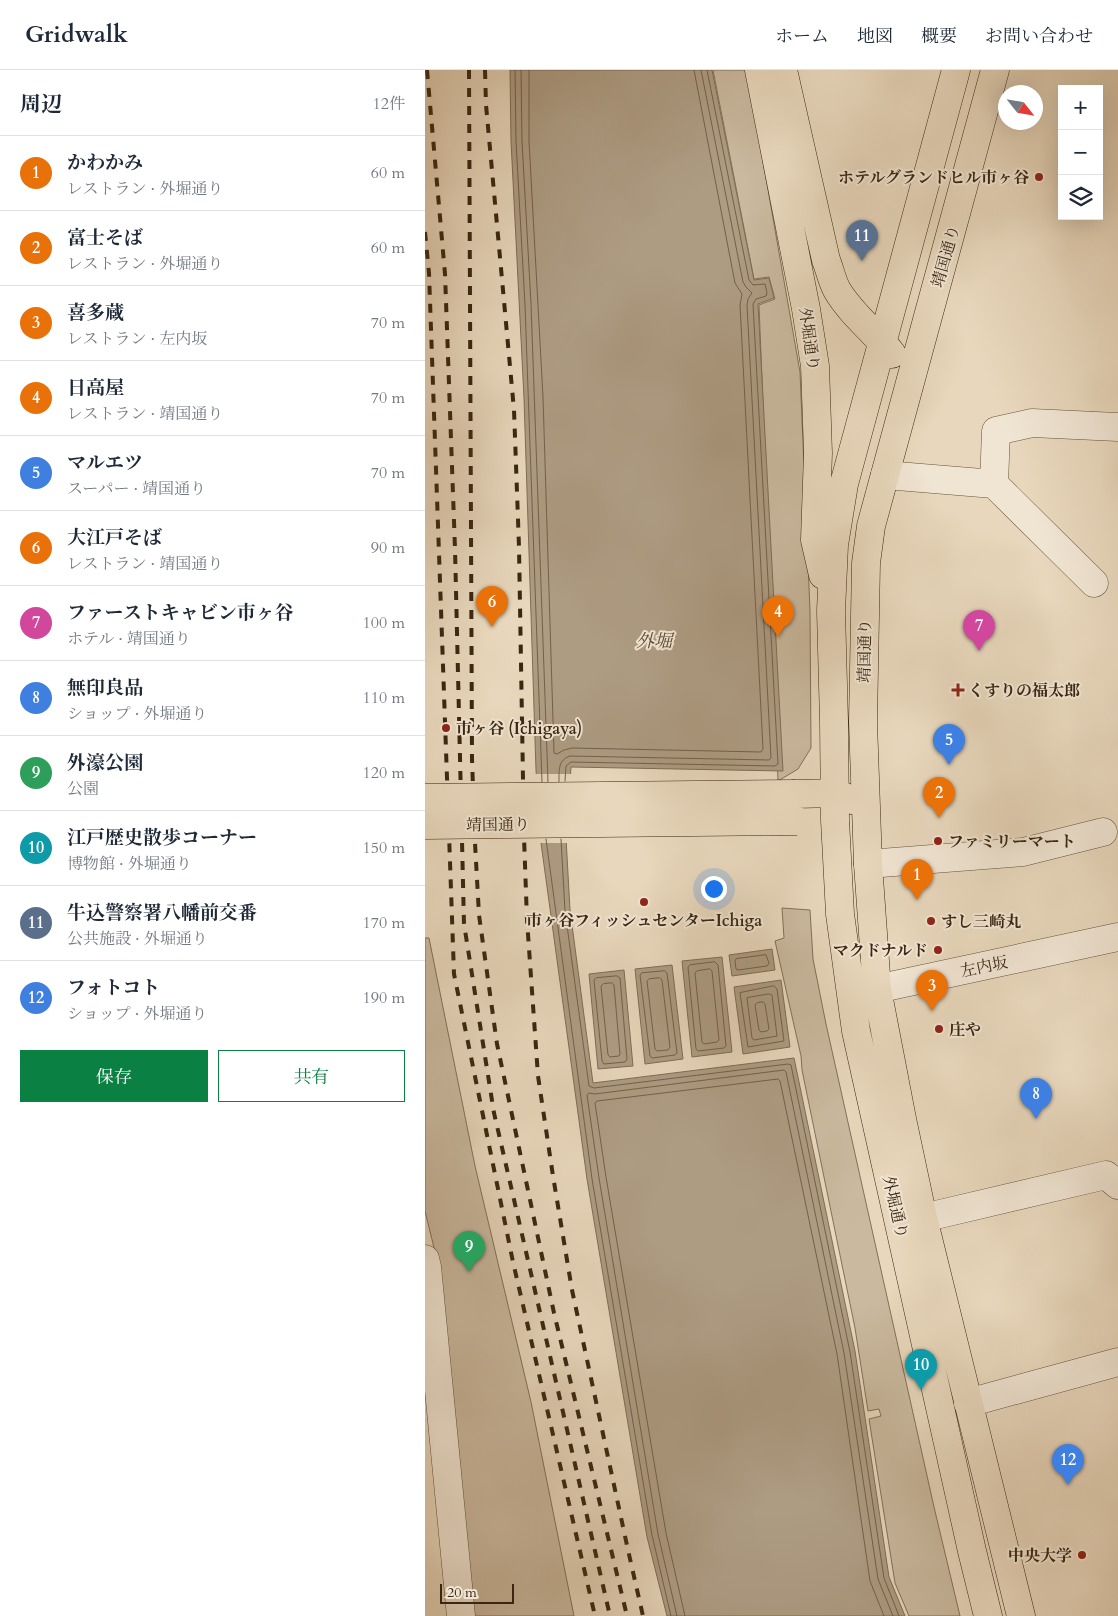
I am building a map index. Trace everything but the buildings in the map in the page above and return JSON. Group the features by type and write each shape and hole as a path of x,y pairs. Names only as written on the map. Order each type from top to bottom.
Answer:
{"main road":[{"name":"外堀通り","path":"759,70 806,309 815,366 818,453 815,540 831,610"},
{"path":"783,70 826,260 837,290 853,312 882,341 899,362 908,390"},
{"name":"靖国通り","path":"425,798 835,793 831,610 833,545 844,484 955,70"},
{"name":"靖国通り","path":"425,825 835,820 865,806 863,722 866,563 871,526 995,70"},
{"name":"外堀通り","path":"835,793 840,914 850,994 972,1551 988,1616"},
{"path":"835,793 865,806"},
{"name":"外堀通り","path":"865,806 867,864 877,989 902,1119 923,1218 1021,1616"}],"street":[{"path":"994,484 996,431 1032,423 1118,427"},
{"path":"885,475 994,484 1093,583"},
{"path":"867,864 1023,852 1103,832"},
{"name":"左内坂","path":"850,994 1118,937"},
{"path":"923,1218 1106,1175 1118,1185"},
{"path":"425,1259 461,1616"},
{"path":"968,1403 1118,1362"}],"shaded area":[{"path":"713,70 747,70 800,372 810,611 811,748 798,769 778,781 759,305 775,299 769,277 754,279"},
{"path":"782,908 810,910 813,959 826,1024 960,1616 909,1616 895,1583 869,1419 881,1416 879,1409 868,1411 855,1328 802,1070 801,1056 775,941 784,938"},
{"path":"425,938 429,938 475,1166 531,1402 574,1616 472,1616 438,1264 425,1211"}],"water":[{"name":"外堀","path":"510,70 712,70 754,280 769,278 774,298 758,304 783,771 571,767 566,838 570,910 593,1083 794,1058 855,1351 889,1577 905,1616 667,1616 647,1537 587,1179 541,843 536,770 524,398 511,141"},
{"path":"772,949 775,970 732,976 729,955"},
{"path":"722,957 732,1052 692,1057 682,961"},
{"path":"672,965 683,1059 645,1064 635,969"},
{"path":"624,970 633,1066 598,1069 589,974"},
{"path":"781,980 790,1047 743,1054 734,987"}],"pier":[{"path":"534,774 573,774 569,843 538,843"}],"railway":[{"path":"427,70 445,274 455,549 464,924 494,1113 610,1616"},
{"path":"469,70 472,759 479,915 497,1044 554,1313 627,1616"},
{"path":"485,70 486,105 514,410 519,547 524,837 527,920 538,1076 572,1290 643,1616"},
{"path":"425,232 429,273 454,974 513,1262 595,1616"}],"place":[{"name":"ホテルグランドヒル市ヶ谷","path":"1039,177"},
{"name":"牛込警察署八幡前交番","path":"862,261"},
{"name":"大江戸そば","path":"492,627"},
{"name":"日高屋","path":"778,637"},
{"name":"ファーストキャビン市ヶ谷","path":"979,651"},
{"name":"くすりの福太郎","path":"958,690"},
{"name":"市ヶ谷 (Ichigaya)","path":"446,728"},
{"name":"マルエツ","path":"949,765"},
{"name":"富士そば","path":"939,818"},
{"name":"ファミリーマート","path":"938,841"},
{"name":"かわかみ","path":"917,900"},
{"name":"市ヶ谷フィッシュセンターIchiga","path":"644,902"},
{"name":"すし三崎丸","path":"931,921"},
{"name":"マクドナルド","path":"938,950"},
{"name":"喜多蔵","path":"932,1011"},
{"name":"庄や","path":"939,1029"},
{"name":"無印良品","path":"1036,1119"},
{"name":"外濠公園","path":"469,1272"},
{"name":"江戸歴史散歩コーナー","path":"921,1390"},
{"name":"フォトコト","path":"1068,1485"},
{"name":"中央大学","path":"1082,1555"}]}
